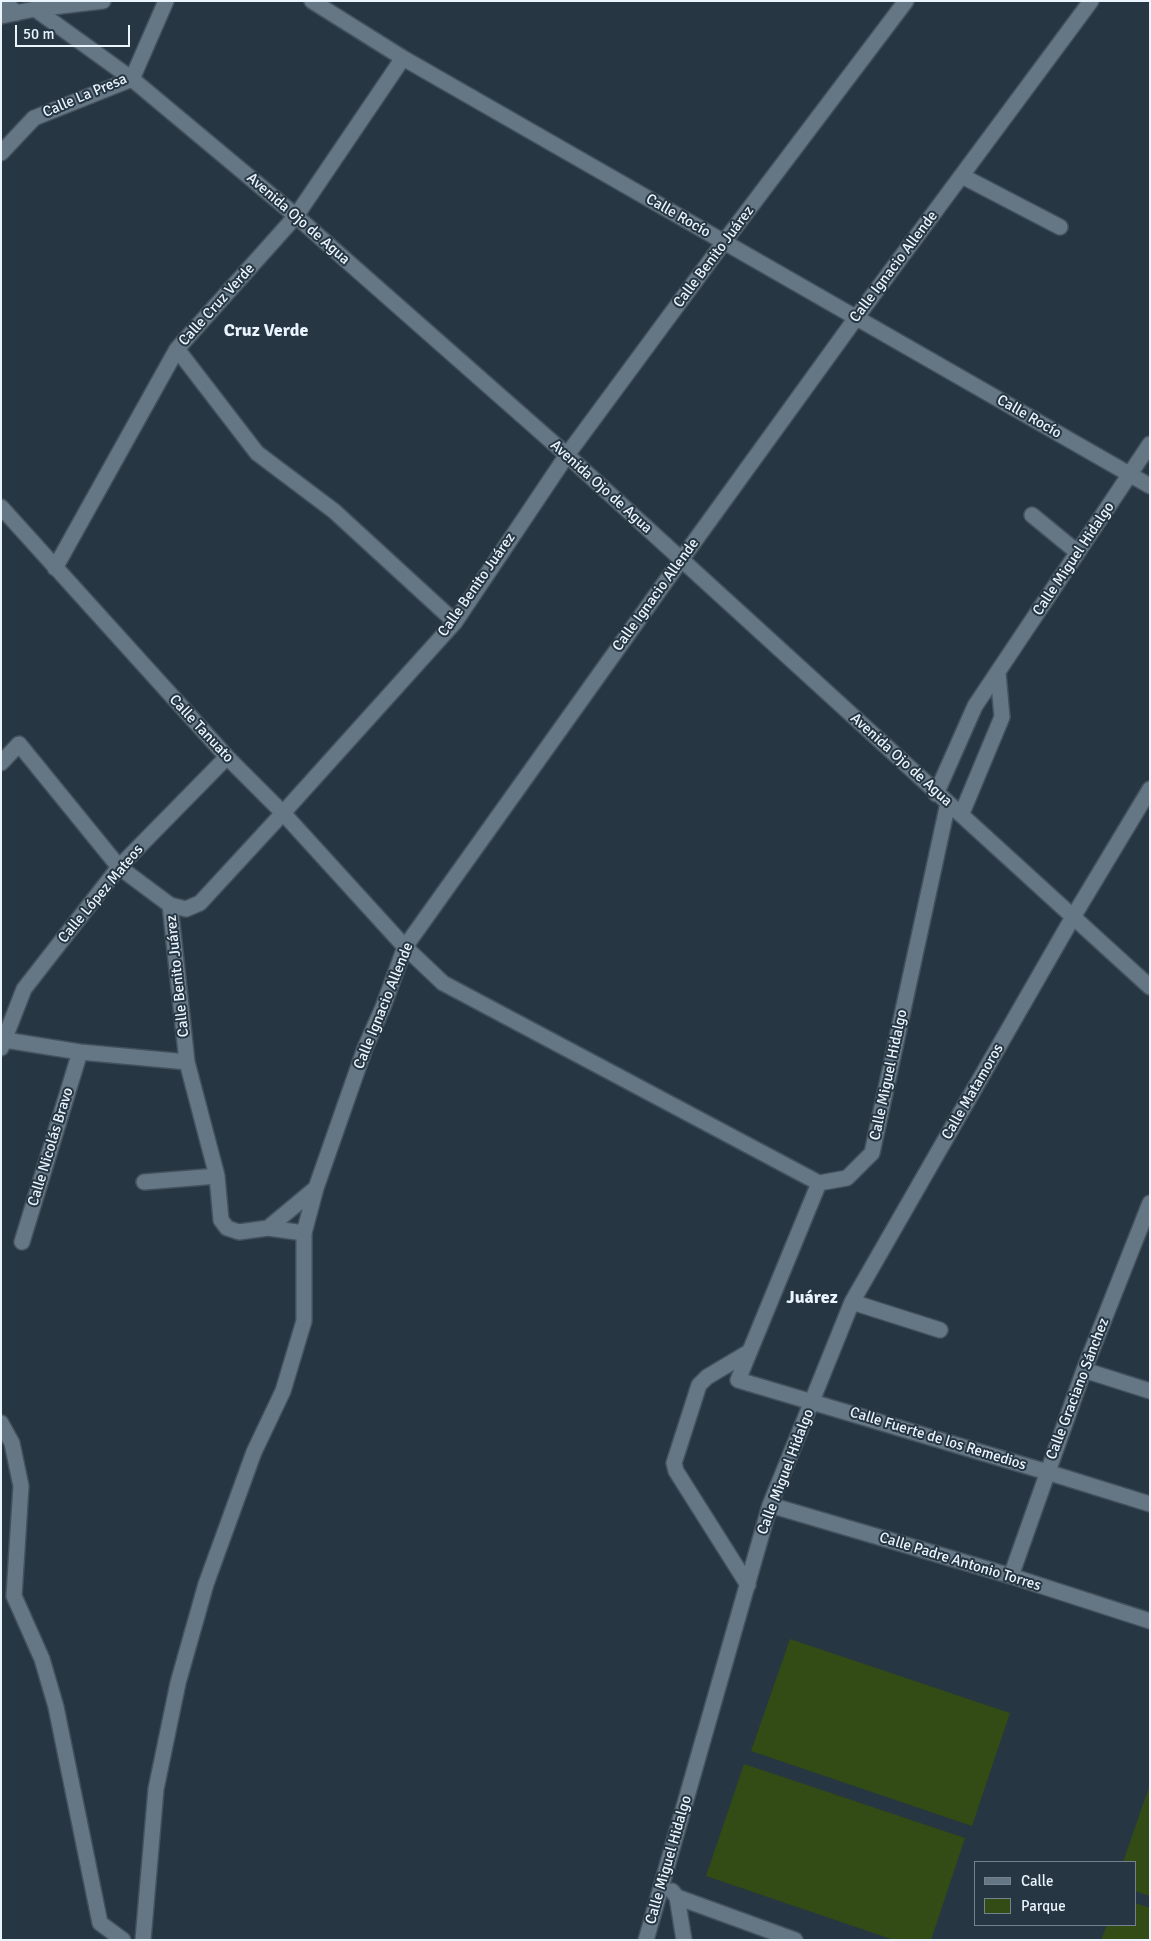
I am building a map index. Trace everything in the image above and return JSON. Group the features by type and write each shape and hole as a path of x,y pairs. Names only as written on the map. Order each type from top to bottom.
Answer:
{"street":[{"path":"1,16 35,9 103,1"},
{"name":"Calle La Presa","path":"1,153 34,118 132,79 166,1"},
{"name":"Calle Rocío","path":"312,1 404,58 1150,486"},
{"name":"Calle Benito Juárez","path":"268,1228 239,1232 228,1228 221,1220 217,1176 187,1062 170,905 186,909 200,903 454,622 567,455 724,242 906,1"},
{"name":"Calle Ignacio Allende","path":"143,1940 156,1789 178,1683 206,1584 254,1452 283,1391 304,1321 304,1233 316,1188 365,1048 405,948 856,318 1091,1"},
{"path":"1,4 5,3 17,13"},
{"name":"Avenida Ojo de Agua","path":"35,9 132,79 296,216 567,455 1150,986"},
{"name":"Calle Cruz Verde","path":"55,568 176,349 296,216 404,58"},
{"path":"962,176 1060,227"},
{"path":"176,349 258,453 334,511 454,622"},
{"name":"Calle Miguel Hidalgo","path":"646,1940 770,1505 813,1402 738,1380 819,1183 847,1178 872,1153 942,798 975,706 1150,444"},
{"name":"Calle Tanuato","path":"1,507 227,758 283,813 405,948 443,983 819,1183"},
{"path":"1032,515 1078,552"},
{"path":"962,813 1002,716 998,673"},
{"path":"1,763 19,744 119,867 170,905"},
{"name":"Calle López Mateos","path":"3,1044 24,989 119,867 227,758"},
{"name":"Calle Matamoros","path":"813,1402 852,1302 1073,917 1150,789"},
{"path":"3,1044 187,1062"},
{"name":"Calle Nicolás Bravo","path":"22,1242 80,1052"},
{"path":"144,1182 217,1176"},
{"path":"268,1228 316,1188"},
{"name":"Calle Graciano Sánchez","path":"1011,1576 1084,1370 1150,1203"},
{"path":"268,1228 304,1233"},
{"path":"852,1302 940,1330"},
{"path":"748,1585 676,1470 674,1463 699,1385 707,1377 749,1352"},
{"path":"1084,1370 1150,1391"},
{"name":"Calle Fuerte de los Remedios","path":"813,1402 1150,1504"},
{"path":"1,1423 12,1443 21,1486 14,1596 42,1659 56,1707 100,1923 123,1940"},
{"name":"Calle Padre Antonio Torres","path":"770,1505 1011,1576 1150,1621"},
{"path":"663,1880 677,1897 684,1940"},
{"path":"677,1897 795,1940"}],"green space":[{"path":"790,1639 1010,1713 972,1826 751,1751"},
{"path":"744,1764 965,1838 931,1940 894,1940 706,1876"},
{"path":"1150,1784 1150,1896 1136,1891 1136,1861 1123,1861"},
{"path":"1136,1903 1150,1908 1150,1940 1101,1940 1107,1926 1136,1926"}],"district":[{"name":"Cruz Verde","path":"266,331"},
{"name":"Juárez","path":"812,1298"}]}
